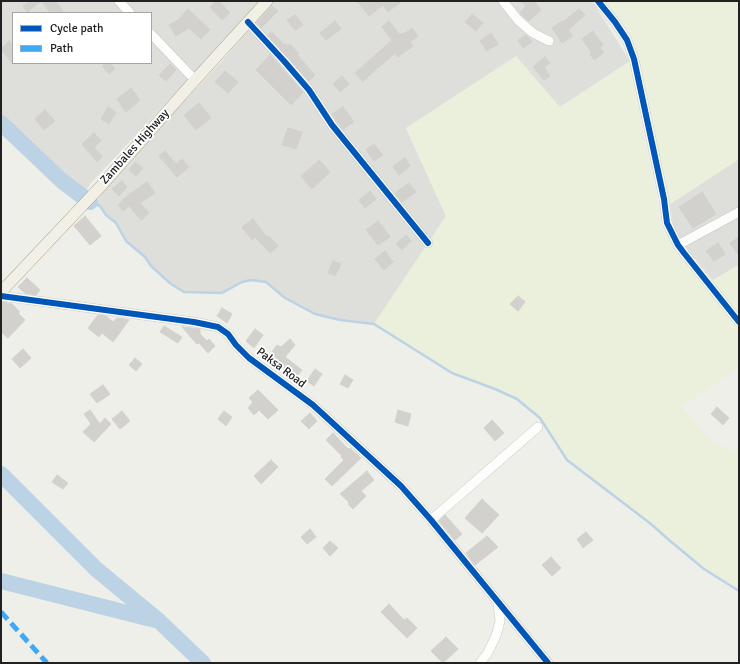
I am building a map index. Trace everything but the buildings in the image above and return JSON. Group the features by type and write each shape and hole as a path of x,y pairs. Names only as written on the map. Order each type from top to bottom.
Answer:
{"main road":[{"name":"Zambales Highway","path":"1,292 101,186 267,1"}],"street":[{"path":"119,1 129,12"},
{"path":"503,1 518,20 533,33 549,41"},
{"path":"598,1 627,40 634,59 662,191 667,223 678,245 739,322"},
{"path":"248,22 309,90 332,125 428,243"},
{"path":"152,35 195,80"},
{"path":"678,245 739,212"},
{"name":"Paksa Road","path":"1,296 194,322 218,327 228,334 236,345 250,358 312,405 401,486 431,520 548,663"},
{"path":"431,520 538,427"},
{"path":"480,663 487,654 496,636 500,621 498,603"}],"shaded area":[{"path":"1,1 262,1 90,184 83,197 62,181 1,123"},
{"path":"273,1 592,1 630,61 560,107 406,128 446,216 374,324 340,320 315,314 285,298 266,282 251,280 242,282 222,293 184,292 171,284 151,266 145,257 126,241 116,223 106,215 100,206 95,204 112,177 223,60"},
{"path":"739,159 739,265 713,280 682,243 673,225 670,204"}],"green space":[{"path":"604,1 739,1 739,159 670,204 635,46 626,29"},
{"path":"516,56 560,107 630,61 662,228 698,280 739,324 739,368 682,406 707,437 739,454 739,591 704,569 651,524 567,460 540,419 517,399 452,373 374,324 446,216 406,128"},
{"path":"739,265 739,322 708,283"}],"waterway":[{"path":"1,123 62,181 90,202"},
{"path":"91,203 100,206 106,215 116,223 126,241 145,257 151,266 171,284 184,292 222,293 242,282 251,280 266,282 285,298 315,314 340,320 374,324 452,373 517,399 540,418 567,460 651,524 704,569 739,591"},
{"path":"1,474 96,569 159,621 203,663"},
{"path":"1,581 155,620"}],"marked path":[{"path":"1,612 47,663"}],"cycle path":[{"path":"598,1 627,40 634,59 664,199 667,223 678,245 739,322"},
{"path":"248,22 309,90 332,125 428,243"},
{"path":"1,296 194,322 218,327 228,334 236,345 249,358 313,405 401,486 431,520 548,663"}]}
